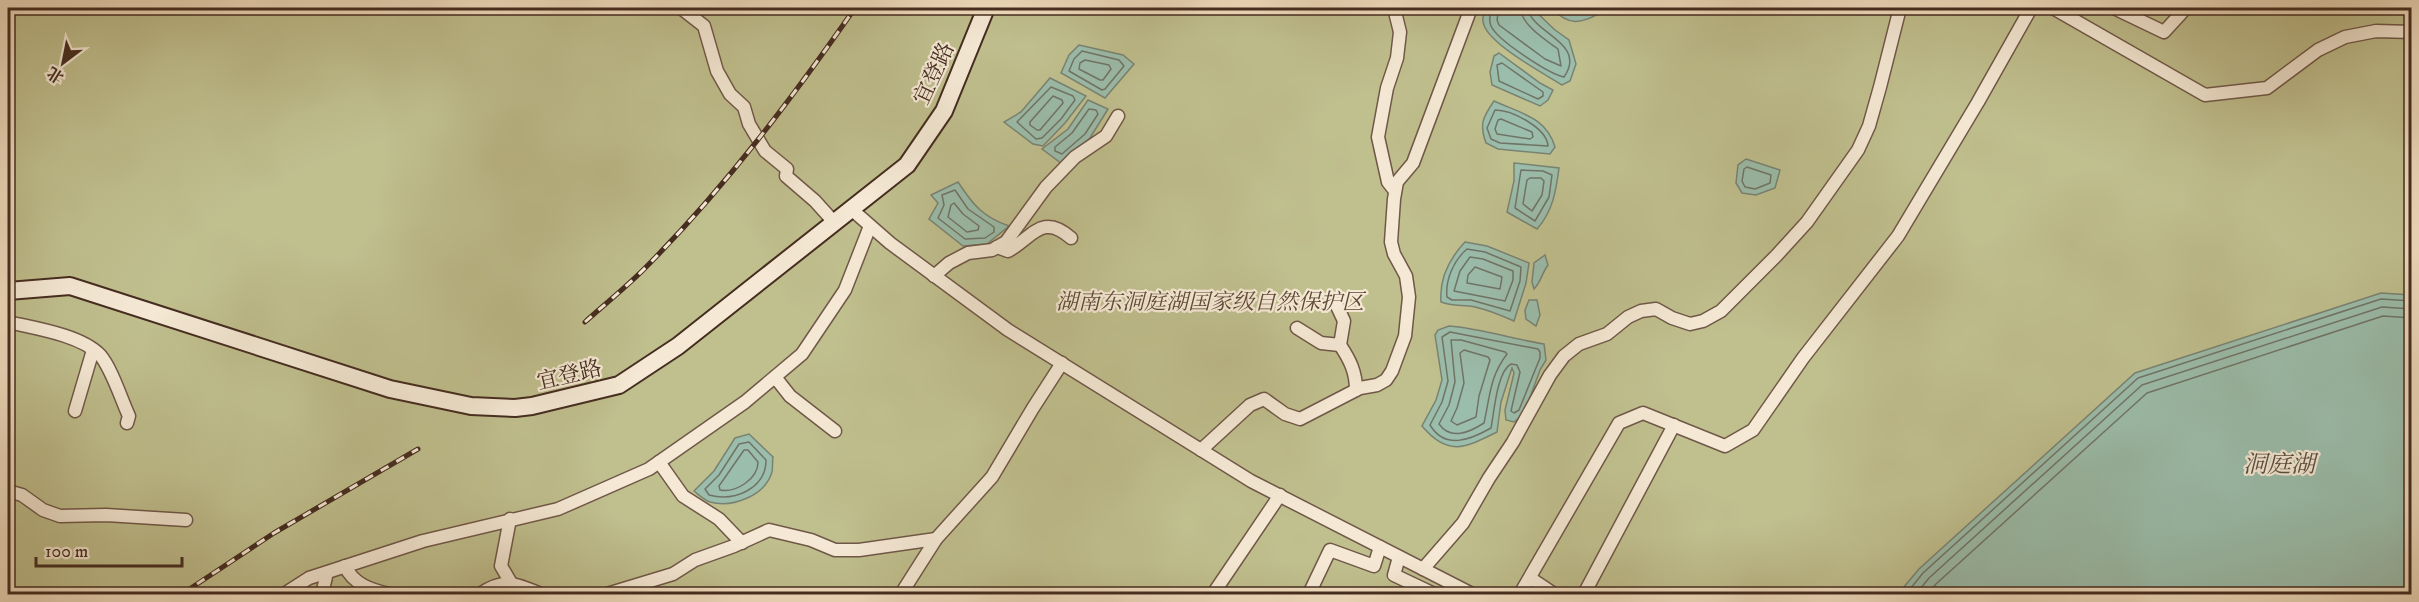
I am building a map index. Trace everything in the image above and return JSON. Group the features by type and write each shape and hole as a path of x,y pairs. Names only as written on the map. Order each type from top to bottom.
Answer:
{"street":[{"path":"681,8 704,26 717,71 730,94 744,107 748,124 765,151 787,169 786,176 833,221"},
{"name":"宜登路","path":"8,291 70,286 390,389 471,405 515,408 557,402 619,386 678,346 833,221 907,165 944,111 986,8"},
{"path":"1394,8 1400,32 1397,58 1387,88 1377,137 1388,182 1395,191"},
{"path":"1201,450 1250,405 1264,399 1285,414 1300,419 1356,390 1386,380 1392,371 1405,336 1409,297 1406,276 1394,254 1391,242 1395,191 1397,182 1413,163 1471,8"},
{"path":"1423,569 1463,523 1513,442 1550,375 1564,356 1579,344 1608,334 1629,317 1641,311 1656,309 1690,324 1703,321 1721,311 1807,222 1862,142 1880,87 1900,8"},
{"path":"1520,594 1619,423 1643,413 1725,446 1753,430 1803,358 1898,236 2031,8"},
{"path":"2053,8 2205,95 2267,88 2318,50 2345,37 2376,31 2412,32"},
{"path":"2114,8 2164,32 2186,8"},
{"path":"934,276 949,263 968,253 992,250 1006,242 1046,187 1075,158 1106,136 1118,116"},
{"path":"850,208 934,276 1008,330 1201,450 1280,495 1472,594"},
{"path":"284,594 309,578 423,541 558,509 649,469 745,402 802,354 845,290 870,226"},
{"path":"997,247 1008,251 1034,230 1048,227 1062,230 1071,238"},
{"path":"1337,306 1344,321 1341,345 1356,376 1356,390"},
{"path":"8,322 47,330 82,343 101,356 129,416 127,423"},
{"path":"1297,328 1322,343 1341,345"},
{"path":"75,411 93,350"},
{"path":"902,594 936,539 992,477 1032,408 1062,363"},
{"path":"775,377 790,396 836,431"},
{"path":"1584,594 1674,425"},
{"path":"659,462 683,496 719,519 742,543"},
{"path":"8,491 22,495 43,510 60,516 126,516 186,520"},
{"path":"1214,594 1280,495"},
{"path":"510,519 501,566 510,582 522,594"},
{"path":"607,594 673,574 695,560 742,543 769,530 811,540 835,550 859,550 936,539"},
{"path":"1374,566 1380,547"},
{"path":"1309,594 1330,550 1374,566 1434,594"},
{"path":"1394,575 1399,557"},
{"path":"345,566 349,575 370,590 389,594"},
{"path":"322,594 326,577"},
{"path":"1530,578 1554,594"},
{"path":"480,594 492,586 510,582 540,594"}],"green space":[{"name":"湖南东洞庭湖国家级自然保护区","path":"8,8 2411,8 2411,594 8,594"}],"water":[{"path":"1486,8 1532,8 1569,40 1576,64 1570,81 1562,85 1504,48 1486,29 1483,16"},
{"path":"1551,8 1611,8 1586,19 1573,21 1559,15"},
{"path":"1079,45 1123,55 1134,64 1105,98 1061,73 1069,55"},
{"path":"1499,53 1553,90 1548,100 1540,106 1492,85 1490,72 1494,56"},
{"path":"1050,78 1086,96 1043,146 1033,144 1004,122 1021,112"},
{"path":"1088,100 1108,109 1090,138 1061,163 1042,149 1068,129"},
{"path":"1494,101 1539,122 1551,137 1555,147 1550,154 1498,149 1486,143 1483,121"},
{"path":"1746,159 1780,170 1775,188 1756,195 1742,193 1736,183 1738,165"},
{"path":"1514,163 1559,168 1550,208 1537,229 1507,212 1514,181"},
{"path":"958,182 979,209 992,219 1009,226 987,244 963,246 929,219 938,203 931,195"},
{"path":"1465,242 1487,246 1529,263 1526,283 1514,321 1481,308 1441,302 1446,269"},
{"path":"1545,255 1548,265 1534,289 1532,282 1534,263"},
{"name":"洞庭湖","path":"2381,293 2411,295 2411,594 1898,594 1919,569 2135,373"},
{"path":"1529,300 1537,300 1540,315 1536,326 1526,319 1525,310"},
{"path":"1449,326 1544,344 1546,360 1524,414 1514,422 1506,420 1505,410 1514,373 1512,368 1501,402 1497,432 1457,447 1440,442 1422,426 1436,400 1442,380 1435,335 1438,330"},
{"path":"749,434 773,457 772,472 762,488 747,498 728,503 710,502 694,491 714,471 735,438"}],"railway":[{"path":"585,322 641,272 705,204 783,108 855,8"},
{"path":"182,594 274,533 418,449"}]}
